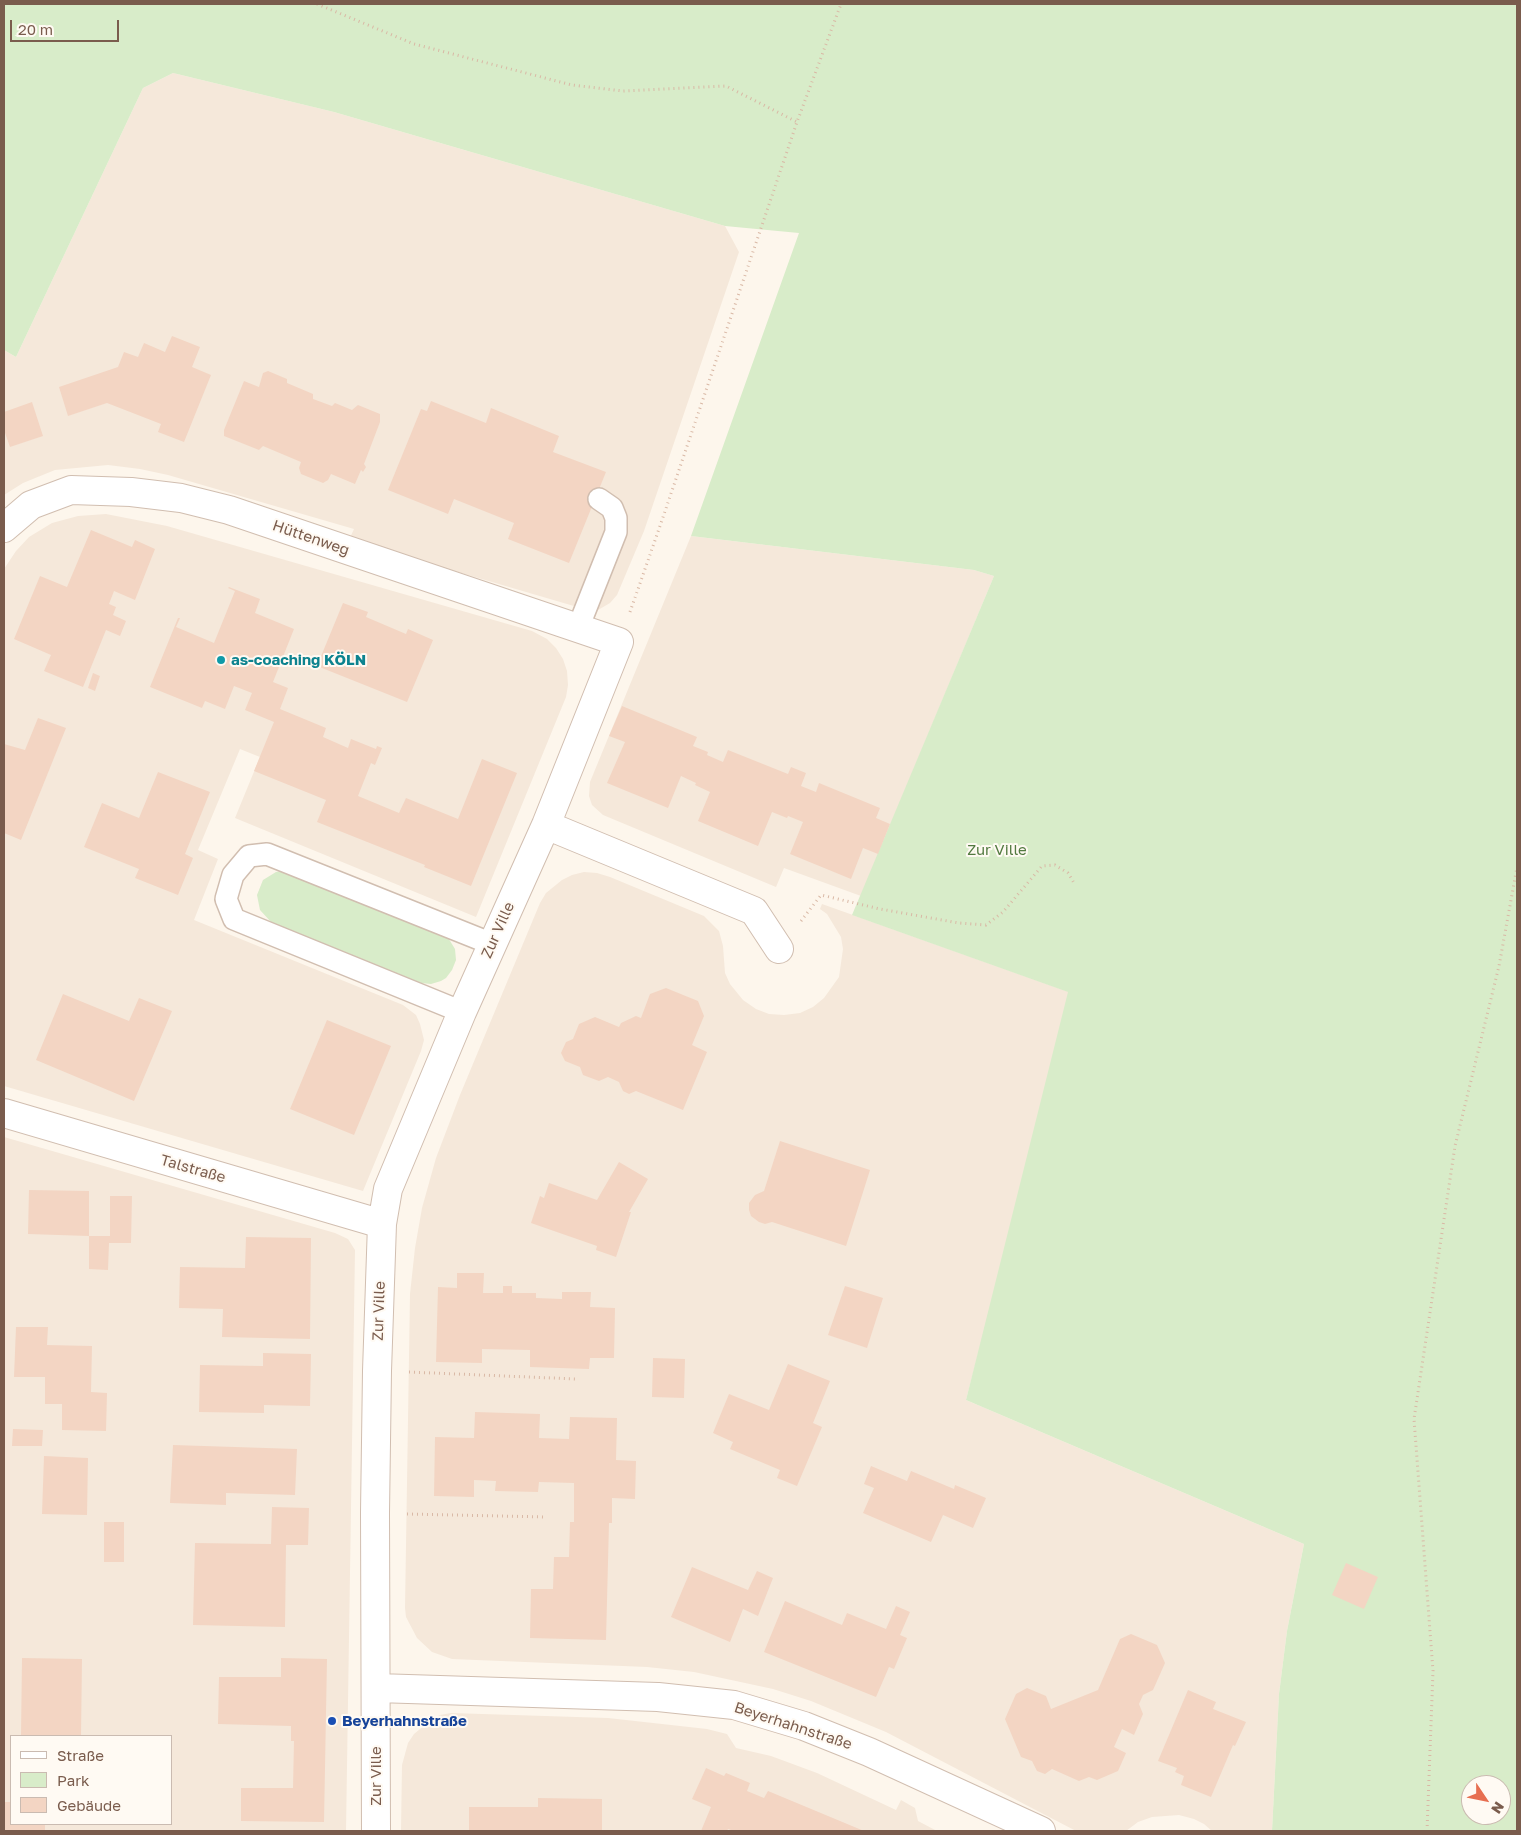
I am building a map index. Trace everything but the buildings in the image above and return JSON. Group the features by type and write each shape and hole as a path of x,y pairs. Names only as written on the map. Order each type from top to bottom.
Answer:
{"street":[{"name":"Hüttenweg","path":"4,528 31,505 71,490 131,492 181,498 228,510 619,642"},
{"name":"Zur Ville","path":"376,1831 377,1371 382,1224 388,1189 462,1012 546,825 619,642"},
{"path":"546,825 754,911 779,949"},
{"name":"Talstraße","path":"4,1113 382,1224"},
{"name":"Beyerhahnstraße","path":"377,1688 658,1696 734,1705 804,1726 869,1752 1041,1831"}],"lane":[{"path":"578,628 616,532 616,518 612,508 599,499"},
{"path":"462,1012 234,919 226,899 233,875 249,856 267,854 492,944"}],"path":[{"path":"317,4 414,44 572,85 623,92 726,86 797,122"},
{"path":"619,642 664,517 797,122 841,4"},
{"path":"779,949 820,895 880,909 959,923 986,925 1003,912 1042,866 1054,865 1068,873 1074,883"},
{"path":"1427,1831 1433,1671 1414,1419 1455,1146 1499,966 1517,867"},
{"path":"377,1371 576,1379"},
{"path":"376,1513 546,1517"}],"shaded area":[{"path":"173,73 334,112 725,226 739,252 644,531 617,595 610,603 598,610 584,609 349,540 354,529 168,475 140,469 108,465 55,470 23,483 4,495 4,350 16,357 143,88"},
{"path":"106,514 167,526 532,631 547,639 563,659 567,671 568,685 566,697 476,917 235,818 260,757 240,749 198,850 218,859 194,920 403,1005 416,1015 424,1040 421,1051 363,1191 4,1086 4,569 16,551 29,537 52,523 78,516"},
{"path":"691,536 974,570 994,576 861,896 784,868 776,887 603,815 592,805 589,796 590,782"},
{"path":"584,872 610,877 704,916 719,931 723,946 725,973 730,984 743,1000 756,1009 769,1014 800,1013 813,1007 824,998 839,977 843,949 841,937 827,914 820,909 822,904 1072,993 966,1400 1304,1544 1287,1631 1279,1694 1272,1831 1212,1831 1194,1819 1179,1815 1152,1817 1138,1822 1126,1831 1076,1831 886,1732 811,1701 773,1689 694,1672 647,1667 452,1659 432,1652 417,1638 406,1617 405,1608 410,1294 422,1208 436,1158 460,1095 540,903 546,893 562,880"},
{"path":"4,1137 335,1233 348,1239 355,1250 346,1831 4,1831"},
{"path":"451,1713 608,1718 707,1729 727,1734 736,1748 771,1756 817,1773 896,1810 901,1800 915,1808 918,1821 937,1831 401,1831 402,1765 408,1743 414,1734 431,1720 440,1715"}],"green space":[{"path":"4,4 1517,4 1517,1831 1272,1831 1279,1694 1287,1631 1304,1544 966,1400 1068,992 852,915 994,576 974,570 691,536 799,233 725,226 334,112 173,73 143,88 16,357 4,350"},
{"path":"282,871 447,936 455,949 456,960 452,970 441,981 431,984 421,983 271,922 260,910 257,895 263,880 276,872"}],"place":[{"name":"as-coaching KÖLN","path":"221,660"},
{"name":"Beyerhahnstraße","path":"332,1721"}]}
